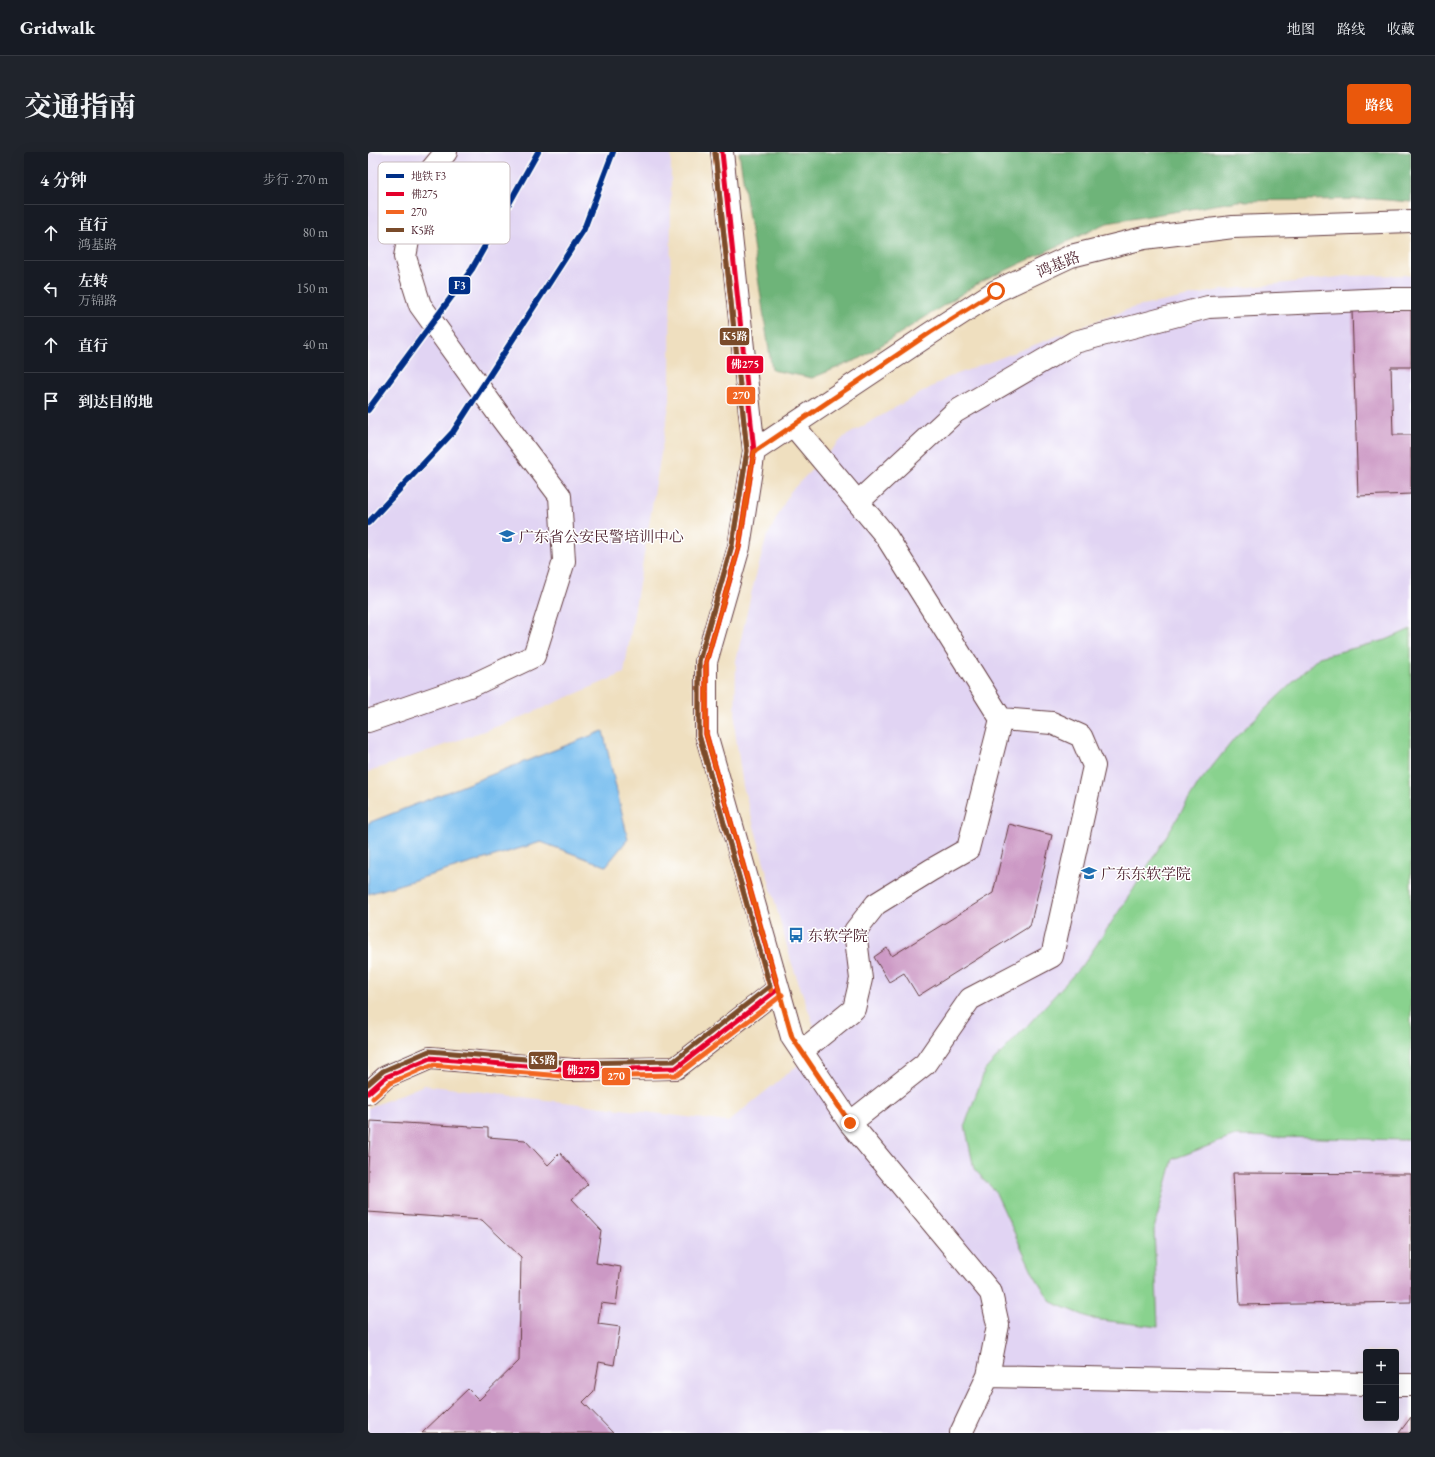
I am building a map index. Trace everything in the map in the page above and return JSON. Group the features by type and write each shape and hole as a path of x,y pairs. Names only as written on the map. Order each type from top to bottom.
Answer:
{"street":[{"path":"438,162 446,152"},
{"path":"722,152 754,452 739,547 706,662 706,734 792,1037 850,1123 991,1293 998,1325 988,1376 961,1433"},
{"name":"鸿基路","path":"754,452 931,332 996,291 1071,256 1144,238 1233,227 1411,221"},
{"path":"368,721 474,684 534,656 564,561 560,496 502,419 420,305 405,257 407,244"},
{"path":"858,502 955,412 1075,342 1208,307 1388,298 1411,299"},
{"path":"793,425 886,536 1001,719 968,849 876,904 855,930 861,979 854,1009 802,1052"},
{"path":"850,1123 925,1064 970,999 1052,956 1094,766 1081,736 1052,723 1001,719"},
{"path":"368,1092 386,1077 430,1058 574,1070 676,1068 778,989"},
{"path":"988,1376 1363,1384"},
{"path":"1399,1385 1411,1385"}],"shaded area":[{"name":"广东省公安民警培训中心","path":"368,152 671,152 670,400 624,673 515,720 368,772"},
{"name":"广东东软学院","path":"1411,275 1411,1433 368,1433 368,1108 424,1085 728,1122 821,1046 791,961 743,786 735,731 736,661 752,590 766,539 790,492 844,437 947,378 1132,308 1215,291 1347,276"}],"green space":[{"path":"739,152 1411,152 1411,202 1374,199 1238,201 1107,223 979,283 861,358 812,378 772,370"},
{"path":"1411,629 1411,1138 1402,1140 1235,1136 1173,1159 1154,1229 1158,1327 1093,1319 1051,1302 1033,1273 995,1191 974,1169 965,1125 985,1070 1085,962 1133,890 1199,783 1235,738 1319,657 1386,640"}],"water":[{"path":"603,731 628,839 606,866 541,842 368,894 368,823"}],"building":[{"path":"1411,310 1411,367 1391,367 1393,435 1411,435 1411,494 1358,496 1352,311"},
{"path":"1009,824 1052,835 1030,926 918,996 904,973 889,982 874,957 887,948 892,956 993,893"},
{"path":"371,1121 488,1128 488,1137 525,1140 548,1165 560,1153 588,1184 572,1199 601,1230 596,1263 621,1267 616,1305 601,1303 598,1324 620,1327 614,1365 599,1362 594,1391 583,1402 613,1433 422,1433 468,1389 479,1400 519,1361 521,1257 482,1220 368,1212 368,1167"},
{"path":"1233,1173 1411,1174 1411,1302 1240,1305"},
{"path":"1411,1417 1411,1433 1399,1433"}],"metro line":[{"name":"F3","path":"510,202 538,152"},
{"name":"F3","path":"368,523 453,432 584,229 613,152"},
{"name":"F3","path":"368,410 472,269 486,244"}],"transit line":[{"name":"佛275","path":"722,152 754,451 739,547 706,662 706,734 778,989"},
{"name":"270","path":"715,153 747,451 732,545 699,661 699,735 771,991"},
{"name":"K5路","path":"368,1084 383,1071 429,1051 574,1063 674,1061 770,986 699,735 699,661 732,545 747,451 715,153"},
{"name":"佛275","path":"368,1093 386,1077 430,1058 574,1070 676,1068 778,989"},
{"name":"270","path":"373,1098 390,1083 431,1065 573,1077 677,1075 782,995"}],"place":[{"name":"广东省公安民警培训中心","path":"507,536"},
{"name":"广东东软学院","path":"1089,873"},
{"name":"东软学院","path":"796,935"}],"route":[{"path":"850,1123 792,1037 706,734 706,662 739,547 754,452 931,332 996,291"}]}
